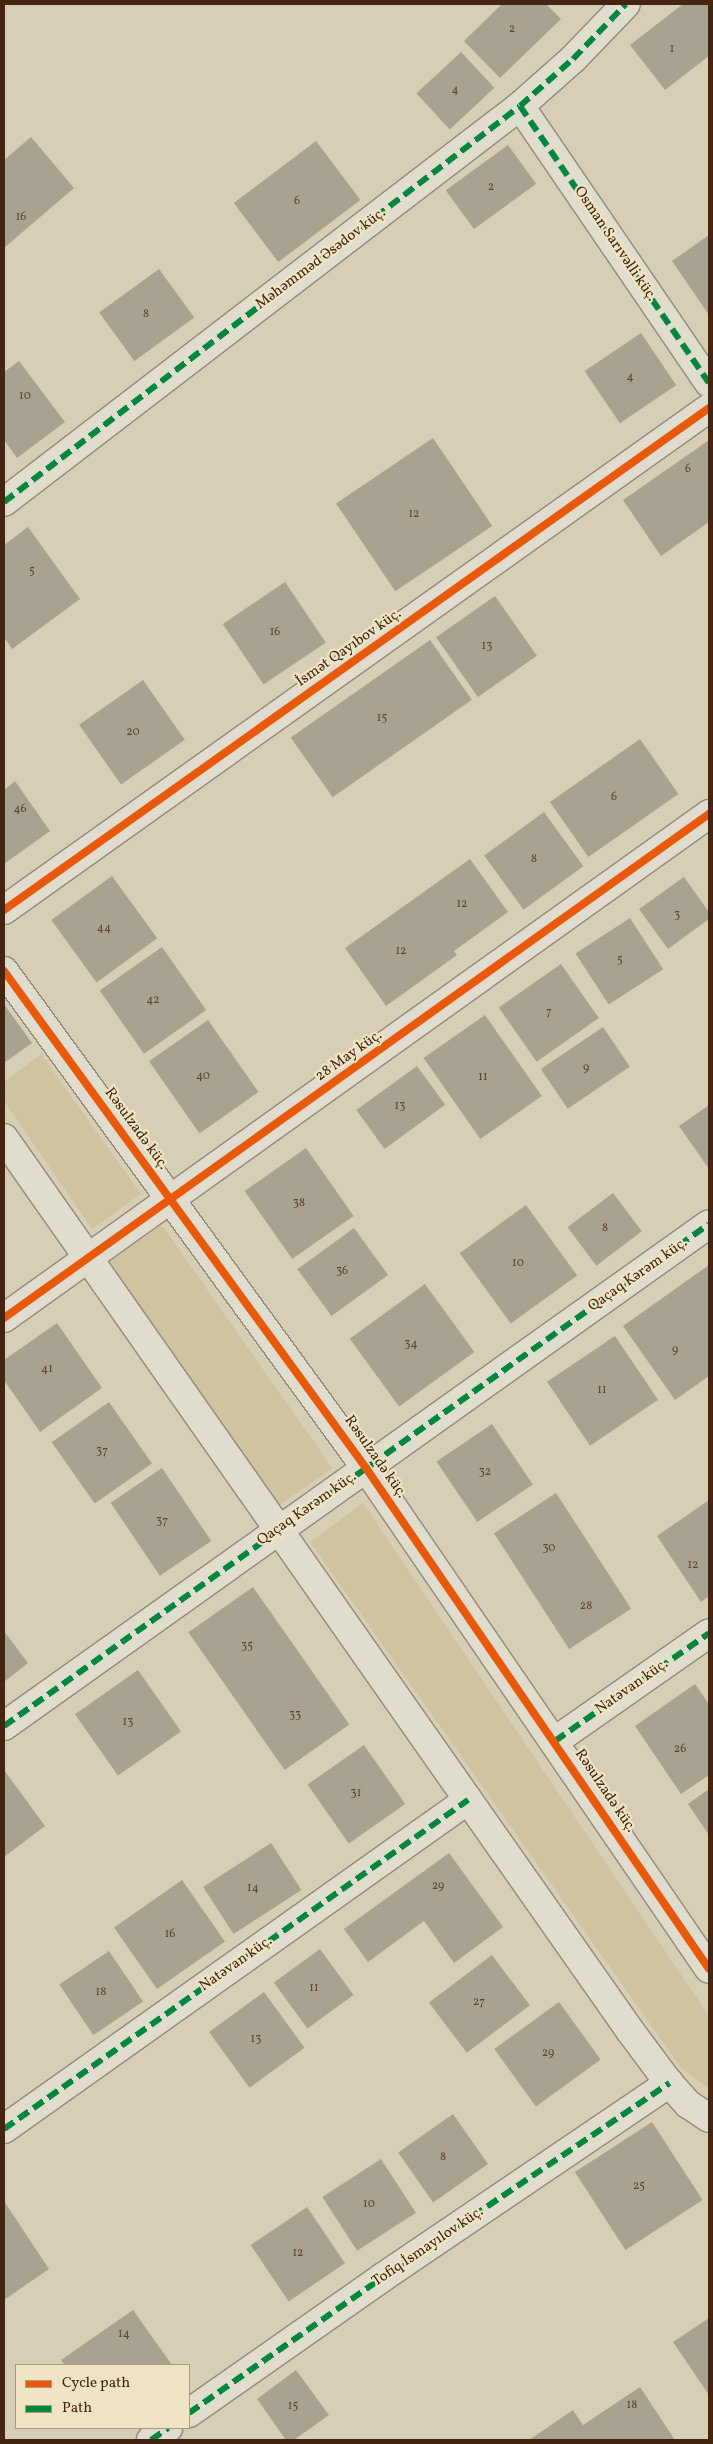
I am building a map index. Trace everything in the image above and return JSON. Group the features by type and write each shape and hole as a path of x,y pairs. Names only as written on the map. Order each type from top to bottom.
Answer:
{"street":[{"name":"Məhəmməd Əsədov küç.","path":"4,502 520,106 573,59 626,4"},
{"name":"Osman Sarıvəlli küç.","path":"520,106 709,382"},
{"name":"İsmət Qayıbov küç.","path":"4,910 709,408"},
{"name":"28 May küç.","path":"4,1318 709,814"},
{"name":"Rəsulzadə küç.","path":"4,971 366,1468 555,1740 709,1969"},
{"path":"4,1138 468,1800 669,2083 688,2104 709,2118"},
{"name":"Qaçaq Kərəm küç.","path":"4,1726 709,1224"},
{"name":"Natəvan küç.","path":"555,1740 709,1633"},
{"name":"Natəvan küç.","path":"4,2129 468,1800"},
{"name":"Tofiq İsmayılov küç.","path":"190,2412 383,2277 669,2083"},
{"path":"151,2440 167,2429"}],"shaded area":[{"path":"41,1054 141,1194 92,1229 4,1101 4,1082"},
{"path":"162,1225 332,1468 279,1506 109,1262"},
{"path":"363,1503 709,2016 709,2089 681,2068 310,1542"}],"building":[{"path":"502,4 546,4 561,19 500,78 464,41"},
{"path":"683,4 709,4 709,56 665,90 630,45"},
{"path":"461,52 494,88 450,129 416,94"},
{"path":"31,137 74,188 4,248 4,160"},
{"path":"316,141 361,200 278,262 234,203"},
{"path":"508,145 536,184 474,229 446,190"},
{"path":"709,235 709,315 672,261"},
{"path":"159,269 194,318 134,361 99,312"},
{"path":"641,333 676,385 620,423 585,371"},
{"path":"19,361 65,422 17,458 4,440 4,372"},
{"path":"433,438 492,526 395,591 336,503"},
{"path":"709,440 709,522 661,556 623,500"},
{"path":"28,527 80,599 12,649 4,637 4,545"},
{"path":"285,582 326,643 264,684 223,624"},
{"path":"495,596 537,656 478,697 436,637"},
{"path":"430,640 472,700 333,797 291,738"},
{"path":"143,680 185,740 121,785 79,725"},
{"path":"640,739 678,794 588,857 550,802"},
{"path":"15,781 50,831 4,864 4,790"},
{"path":"544,812 583,866 524,910 484,855"},
{"path":"470,859 508,912 454,951 457,955 386,1006 345,948"},
{"path":"112,876 157,938 97,982 51,920"},
{"path":"684,877 709,912 709,919 668,949 639,909"},
{"path":"630,918 663,969 609,1005 575,953"},
{"path":"162,947 206,1010 144,1054 100,991"},
{"path":"561,964 599,1018 537,1062 499,1008"},
{"path":"4,1004 32,1043 4,1063"},
{"path":"485,1015 542,1096 480,1139 424,1058"},
{"path":"208,1020 258,1092 199,1133 149,1061"},
{"path":"603,1027 630,1067 568,1109 541,1069"},
{"path":"417,1066 445,1105 385,1149 356,1110"},
{"path":"709,1105 709,1169 679,1126"},
{"path":"306,1148 354,1216 292,1259 245,1191"},
{"path":"613,1193 642,1231 596,1266 567,1227"},
{"path":"526,1205 577,1275 511,1324 460,1253"},
{"path":"354,1228 388,1275 331,1316 297,1269"},
{"path":"709,1265 709,1376 675,1400 623,1326"},
{"path":"425,1284 474,1352 399,1407 350,1339"},
{"path":"57,1323 102,1388 40,1432 4,1380 4,1360"},
{"path":"615,1336 658,1400 590,1446 547,1382"},
{"path":"109,1402 152,1463 95,1504 52,1442"},
{"path":"492,1424 533,1485 477,1522 436,1461"},
{"path":"162,1468 211,1541 160,1576 111,1503"},
{"path":"556,1493 631,1609 569,1649 494,1533"},
{"path":"709,1500 709,1596 701,1602 657,1536"},
{"path":"253,1587 349,1725 285,1770 188,1632"},
{"path":"4,1631 28,1663 4,1682"},
{"path":"138,1670 181,1731 118,1776 75,1714"},
{"path":"695,1684 709,1704 709,1775 681,1794 635,1726"},
{"path":"364,1745 405,1804 349,1844 307,1785"},
{"path":"4,1770 45,1826 4,1857"},
{"path":"709,1789 709,1835 688,1804"},
{"path":"271,1843 301,1890 234,1934 203,1887"},
{"path":"449,1853 503,1927 454,1963 424,1921 368,1962 344,1929"},
{"path":"182,1880 225,1941 157,1989 114,1928"},
{"path":"320,1949 354,1995 307,2029 274,1983"},
{"path":"109,1951 143,2002 93,2035 59,1985"},
{"path":"492,1955 530,2005 467,2053 429,2003"},
{"path":"264,1992 305,2048 250,2088 209,2032"},
{"path":"559,2002 601,2059 536,2106 494,2049"},
{"path":"453,2114 488,2164 433,2202 398,2152"},
{"path":"652,2122 703,2200 625,2250 575,2172"},
{"path":"381,2159 416,2213 357,2251 322,2197"},
{"path":"4,2201 49,2269 4,2300"},
{"path":"307,2207 345,2263 289,2301 251,2245"},
{"path":"133,2310 171,2364 64,2364 61,2360"},
{"path":"709,2318 709,2395 673,2342"},
{"path":"296,2370 329,2415 294,2440 286,2440 257,2399"},
{"path":"640,2387 675,2440 529,2440 573,2410 583,2425"}],"marked path":[{"path":"4,502 520,106 573,59 626,4"},
{"path":"520,106 709,383"},
{"path":"4,1726 709,1224"},
{"path":"555,1741 709,1633"},
{"path":"4,2129 468,1800"},
{"path":"190,2412 383,2277 669,2083"},
{"path":"151,2440 167,2429"}],"cycle path":[{"path":"4,910 709,408"},
{"path":"4,1318 709,814"},
{"path":"4,971 366,1468 709,1969"}]}
